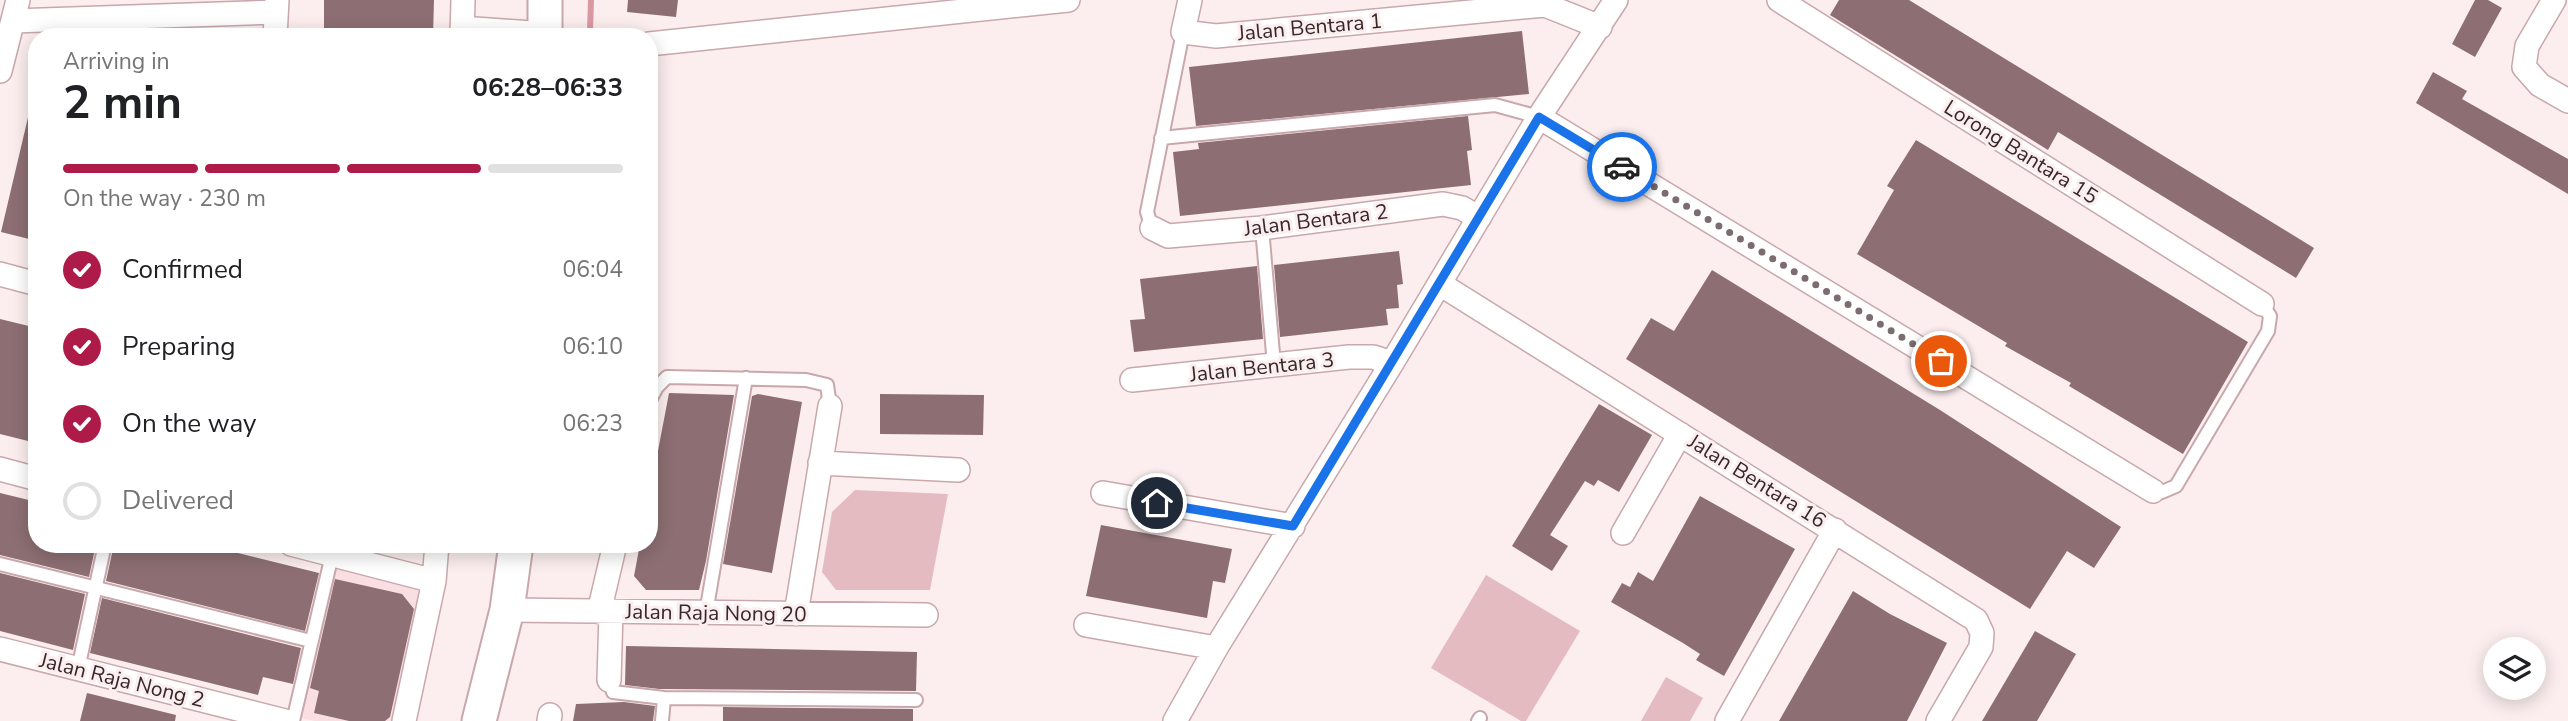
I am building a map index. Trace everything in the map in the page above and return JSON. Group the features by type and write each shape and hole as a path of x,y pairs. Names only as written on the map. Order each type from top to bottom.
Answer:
{"main road":[{"path":"545,0 545,28"},
{"path":"478,721 507,610 515,553"}],"street":[{"path":"462,28 463,0"},
{"path":"658,43 1068,0"},
{"path":"1183,32 1190,0"},
{"path":"1175,721 1216,648 1293,526 1539,117 1616,0"},
{"name":"Lorong Bantara 15","path":"1779,0 2262,304"},
{"path":"2554,0 2527,46 2524,66 2540,85 2568,101"},
{"name":"Jalan Bentara 1","path":"1183,32 1216,36 1545,5 1600,27"},
{"path":"0,71 15,10 277,6 276,28"},
{"path":"1539,117 2153,491"},
{"name":"Jalan Bentara 2","path":"1152,228 1168,236 1262,228 1443,204 1462,208 1479,218"},
{"path":"0,274 28,282"},
{"name":"Jalan Bentara 16","path":"1440,284 1976,620 1982,634 1981,647 1938,721"},
{"name":"Jalan Bentara 3","path":"1132,380 1349,358 1373,357 1392,363"},
{"path":"796,614 830,406"},
{"path":"1623,533 1681,434"},
{"path":"820,463 958,470"},
{"path":"0,469 28,477"},
{"path":"1103,493 1293,526"},
{"path":"1727,721 1835,530"},
{"path":"325,553 434,581"},
{"path":"404,721 434,581 436,553"},
{"path":"609,680 605,612 614,553"},
{"name":"Jalan Raja Nong 20","path":"507,610 926,615"},
{"path":"1086,625 1216,648"},
{"name":"Jalan Raja Nong 2","path":"0,649 285,721"}],"lane":[{"path":"1152,228 1147,212 1183,32"},
{"path":"1161,138 1495,104 1539,117"},
{"path":"1262,228 1274,365"},
{"path":"2153,491 2162,492 2176,486 2268,331 2270,316 2262,304"},
{"path":"658,386 667,377 806,380 827,385 830,406"},
{"path":"706,613 746,379"},
{"path":"78,668 103,553"},
{"path":"293,721 332,555"},
{"path":"0,564 311,641"},
{"path":"609,680 613,692 664,698 916,700"},
{"path":"662,721 664,698"}],"shaded area":[{"path":"855,490 948,494 930,590 836,590 822,572 832,512"},
{"path":"336,563 424,585 396,721 315,721 301,718"},
{"path":"1486,575 1580,631 1526,721 1521,721 1431,668"},
{"path":"1666,677 1703,698 1690,721 1641,721"}],"building":[{"path":"324,0 434,0 433,28 324,28"},
{"path":"628,0 678,0 676,17 627,12"},
{"path":"1839,0 1909,0 2314,248 2296,278 2058,132 2048,150 1830,15"},
{"path":"2475,0 2488,0 2502,8 2475,57 2452,44"},
{"path":"1522,31 1529,94 1196,126 1189,67"},
{"path":"2433,72 2467,91 2462,99 2568,159 2568,194 2416,103"},
{"path":"1468,116 1472,150 1467,151 1471,185 1180,216 1173,152 1199,149 1198,143"},
{"path":"28,117 28,239 1,232"},
{"path":"1916,140 2248,342 2183,454 2069,386 2071,383 2005,346 2007,343 1857,254 1894,190 1887,186"},
{"path":"1399,251 1403,284 1397,285 1399,308 1386,309 1388,325 1280,337 1274,265"},
{"path":"1257,266 1263,339 1134,352 1130,320 1145,319 1140,279"},
{"path":"1712,270 1940,410 2121,527 2094,568 2067,551 2030,609 1626,359 1651,318 1674,331"},
{"path":"0,319 28,326 28,441 0,434"},
{"path":"669,393 734,395 699,590 646,590 634,576 638,553 658,553 658,451"},
{"path":"758,394 802,402 772,573 723,564 752,396"},
{"path":"880,394 984,395 983,435 880,434"},
{"path":"1599,404 1652,435 1619,492 1598,480 1594,486 1585,481 1550,535 1568,546 1552,571 1512,546"},
{"path":"0,493 28,500 28,553 94,553 89,577 0,555"},
{"path":"1700,496 1795,549 1724,676 1696,660 1700,654 1611,602 1622,583 1630,587 1638,572 1653,581"},
{"path":"1101,525 1232,549 1225,583 1213,581 1207,618 1086,596"},
{"path":"112,553 238,553 319,573 305,631 106,581"},
{"path":"0,573 85,594 73,650 0,631"},
{"path":"335,579 402,594 414,609 390,717 385,721 349,721 314,713 319,691 310,688"},
{"path":"1853,591 1890,614 1947,643 1907,721 1779,721"},
{"path":"102,598 301,648 293,684 263,677 258,695 90,653"},
{"path":"2035,631 2076,654 2037,721 1982,721"},
{"path":"626,646 917,652 916,691 659,689 625,685"},
{"path":"87,693 176,715 175,721 80,721"},
{"path":"624,702 655,706 653,721 573,721 576,704"},
{"path":"723,707 913,709 913,721 723,721"}],"waterway":[{"path":"590,28 591,0"}],"way so far":[{"path":"1622,167 1941,361"}],"route":[{"path":"1157,503 1293,526 1539,117 1622,167"}]}
